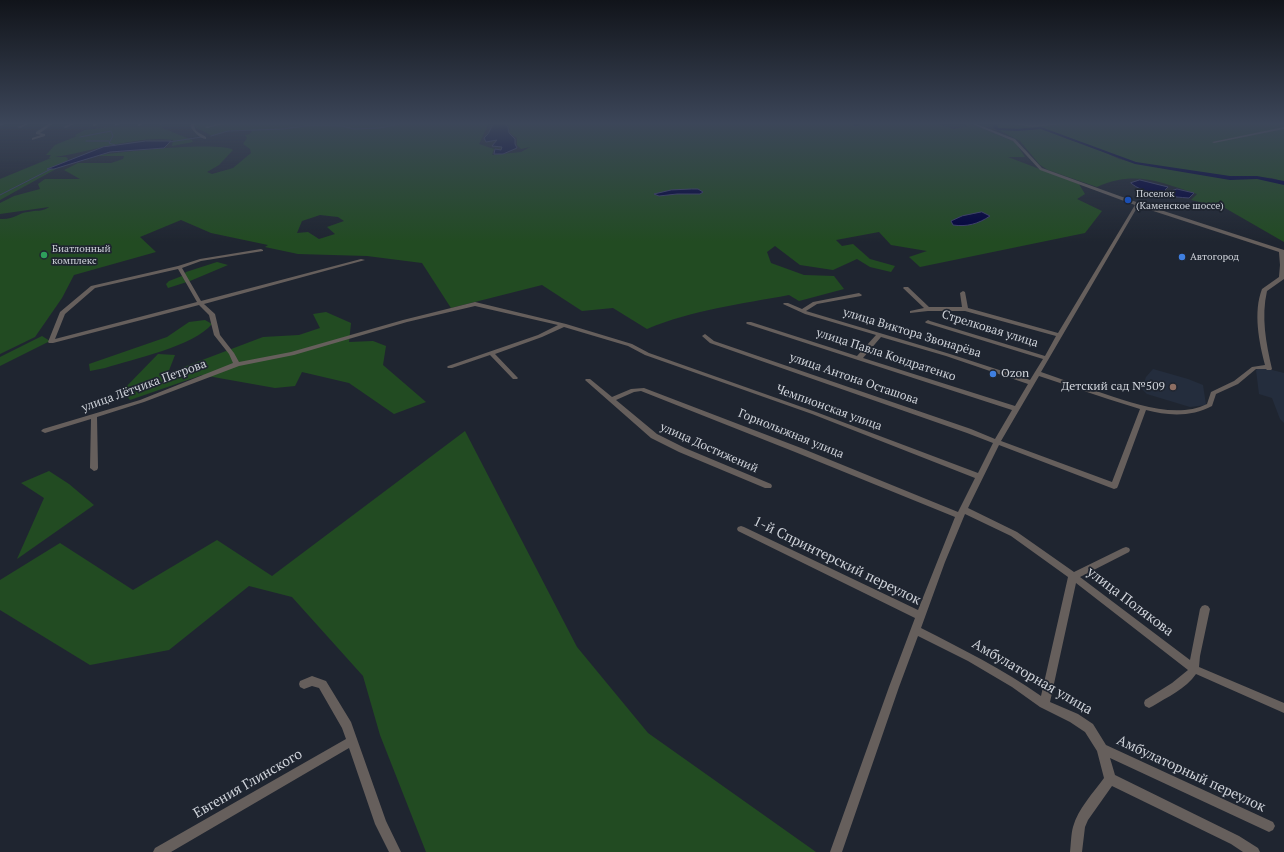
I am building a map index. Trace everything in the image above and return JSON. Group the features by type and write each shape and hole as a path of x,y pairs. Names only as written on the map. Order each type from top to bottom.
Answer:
{"street":[{"path":"1034,163 1040,169 1137,204 1282,252 1283,265 1282,278 1264,290 1262,298 1262,323 1268,368 1258,366 1250,368 1238,382 1213,393 1210,404 1201,411 1159,411 1037,373"},
{"path":"836,852 941,562 979,476 1016,409 1137,204"},
{"path":"261,250 200,260 93,287 62,313 51,342 362,260"},
{"path":"179,266 200,303 212,314 217,335 232,354 237,364"},
{"path":"906,288 928,309"},
{"path":"963,293 965,309"},
{"path":"802,311 815,303 859,295"},
{"name":"улица Лётчика Петрова","path":"45,432 142,401 237,364 292,354 405,321 475,304 564,325"},
{"name":"улица Виктора Звонарёва","path":"786,304 802,311 880,334 1032,383"},
{"path":"912,312 928,309 965,309 1060,335"},
{"name":"Стрелковая улица","path":"928,322 1046,358"},
{"name":"улица Павла Кондратенко","path":"750,323 1016,409"},
{"path":"450,367 564,325"},
{"name":"Чемпионская улица","path":"564,325 630,345 647,354 979,476"},
{"path":"860,358 880,334"},
{"name":"улица Антона Осташова","path":"705,336 712,342 848,388 1114,486 1144,407"},
{"path":"491,353 515,378"},
{"name":"улица Достижений","path":"588,380 654,436 768,486"},
{"name":"Горнолыжная улица","path":"612,399 637,388 642,389 962,513"},
{"path":"94,417 94,468"},
{"name":"улица Полякова","path":"962,513 1009,531 1073,576 1194,669 1284,708"},
{"name":"1-й Спринтерский переулок","path":"741,529 921,616"},
{"path":"1044,704 1073,576 1126,550"},
{"path":"1149,703 1176,686 1189,676 1194,669 1195,656 1205,609"},
{"name":"Амбулаторная улица","path":"916,630 984,665 1016,684 1044,704 1074,718 1089,728 1102,749 1110,780"},
{"path":"304,684 312,681 322,684 348,726 382,824 395,852"},
{"name":"Евгения Глинского","path":"159,852 352,741"},
{"name":"Амбулаторный переулок","path":"1102,749 1269,826"},
{"path":"1076,852 1079,827 1110,780 1235,840 1254,852"}],"shaded area":[{"path":"63,163 75,163 54,169 47,169"},
{"path":"1140,180 1168,187 1165,190 1168,192 1177,189 1194,193 1189,198 1167,196 1143,190 1131,183"},
{"path":"698,189 703,192 700,194 659,196 654,194 671,190"},
{"path":"982,212 990,216 981,221 963,226 953,225 951,221 962,216"},
{"path":"1260,367 1284,373 1284,423 1280,419 1272,398 1259,394 1256,370"},
{"name":"Детский сад №509","path":"1153,369 1203,385 1206,405 1190,407 1147,394 1142,389 1146,377"}],"green space":[{"path":"39,163 65,163 48,169 56,169 0,200 0,179"},
{"path":"78,163 221,163 207,172 212,174 233,168 239,163 1023,163 1079,184 1085,194 1077,199 1102,211 1085,233 920,267 909,257 927,251 891,245 879,232 836,240 842,246 853,244 870,259 895,266 891,272 870,267 857,259 833,270 800,265 775,246 767,252 771,263 804,275 834,276 844,289 799,301 789,295 717,308 664,322 647,329 613,308 582,311 542,285 451,308 422,263 367,256 298,254 265,247 268,245 211,233 181,220 140,237 156,252 74,275 62,298 35,337 0,354 0,219 13,217 31,211 47,209 49,207 0,214 0,203 14,196 40,189 38,184 45,179 80,179 64,170","holes":["320,215 338,217 344,221 327,227 335,234 319,239 308,232 297,233 302,221"]},
{"path":"1038,163 1134,163 1230,178 1246,177 1272,179 1284,183 1284,242 1225,208 1191,200 1197,194 1171,185 1147,180 1123,179 1097,187 1048,170"},
{"path":"1136,163 1284,163 1284,182 1272,178 1225,176"},
{"path":"217,262 228,265 190,281 168,288 166,284 169,281 182,276 186,272"},
{"path":"326,312 351,323 349,342 373,341 386,346 383,365 426,402 394,414 349,383 302,372 295,386 275,388 202,375 130,400 122,391 158,354 175,355 168,373 263,337 299,335 320,328 313,314"},
{"path":"205,320 212,324 192,339 162,351 90,371 89,364 167,337 189,322"},
{"path":"42,336 50,341 0,366 0,357"},
{"path":"465,431 577,647 648,733 816,852 426,852 380,735 363,676 292,597 249,586 169,650 90,665 0,610 0,580 60,543 133,590 217,540 272,576"},
{"path":"49,471 69,484 94,505 17,559 44,498 21,483"}],"waterway":[{"path":"1134,163 1230,178 1257,178 1284,183"},
{"path":"0,195 51,169"}],"place":[{"name":"Поселок (Каменское шоссе)","path":"1128,200"},
{"name":"Биатлонный комплекс","path":"44,255"},
{"name":"Автогород","path":"1182,257"},
{"name":"Ozon","path":"993,374"},
{"name":"Детский сад №509","path":"1173,387"}]}
